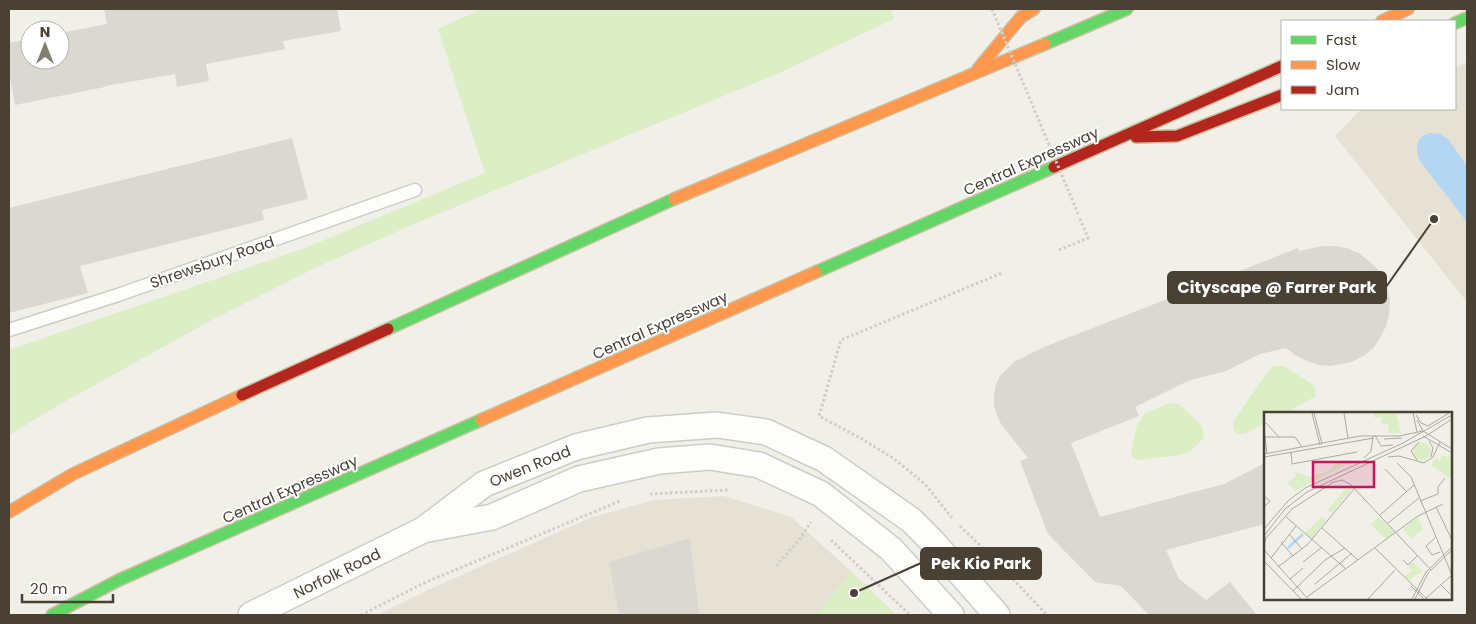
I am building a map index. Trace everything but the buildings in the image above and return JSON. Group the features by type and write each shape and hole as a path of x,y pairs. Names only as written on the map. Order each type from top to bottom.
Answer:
{"highway":[{"path":"976,71 1020,17 1034,9"},
{"path":"9,512 73,474 163,431 663,204 1127,9"},
{"path":"1384,20 1408,9"},
{"name":"Central Expressway","path":"52,615 119,580 1281,66"},
{"path":"1123,137 1177,136 1281,95"}],"street":[{"name":"Owen Road","path":"423,530 484,484 576,447 648,430 717,425 766,432 824,459 911,520 997,615"},
{"name":"Owen Road","path":"423,530 492,517 579,479 659,461 710,456 759,465 821,494 891,549 951,615"},
{"name":"Norfolk Road","path":"251,615 423,530"}],"lane":[{"name":"Shrewsbury Road","path":"9,330 118,295 415,190"}],"path":[{"path":"992,9 1088,238 1059,250"},
{"path":"1002,273 841,340 819,416 893,458 924,484 955,522 1047,615"},
{"path":"644,494 732,490"},
{"path":"360,615 424,583 626,498"},
{"path":"776,566 799,540 811,522"},
{"path":"825,535 910,615"}],"shaded area":[{"path":"1467,62 1467,302 1335,136 1360,110 1456,110 1456,68"},
{"path":"724,496 791,517 852,572 816,615 377,615 428,590 592,517 654,500"}],"green space":[{"path":"481,9 891,9 894,19 777,74 421,221 317,267 206,323 9,435 9,350 305,248 485,173 438,29"},
{"path":"1272,366 1284,366 1315,386 1316,396 1287,412 1264,412 1264,424 1246,433 1238,434 1233,429 1234,420"},
{"path":"1169,403 1179,404 1202,426 1204,437 1192,450 1180,455 1137,460 1133,458 1131,453 1137,425 1145,413"},
{"path":"852,572 896,615 816,615"}],"water":[{"path":"1430,133 1440,134 1448,139 1467,166 1467,222 1420,161 1417,152 1419,140"}],"traffic: fast":[{"path":"1045,44 1127,9"},
{"path":"1456,23 1467,18"},
{"path":"816,272 1054,167"},
{"path":"388,329 674,199"},
{"path":"52,615 119,580 481,420"}],"traffic: slow":[{"path":"978,69 1021,17 1034,9"},
{"path":"1384,20 1408,9"},
{"path":"674,199 1045,44"},
{"path":"481,420 816,272"},
{"path":"9,512 73,474 242,395"}],"traffic: jam":[{"path":"1054,167 1281,66"},
{"path":"1136,137 1177,136 1281,95"},
{"path":"242,395 388,329"}],"place":[{"name":"Cityscape @ Farrer Park","path":"1434,219"},
{"name":"Pek Kio Park","path":"854,593"}]}
